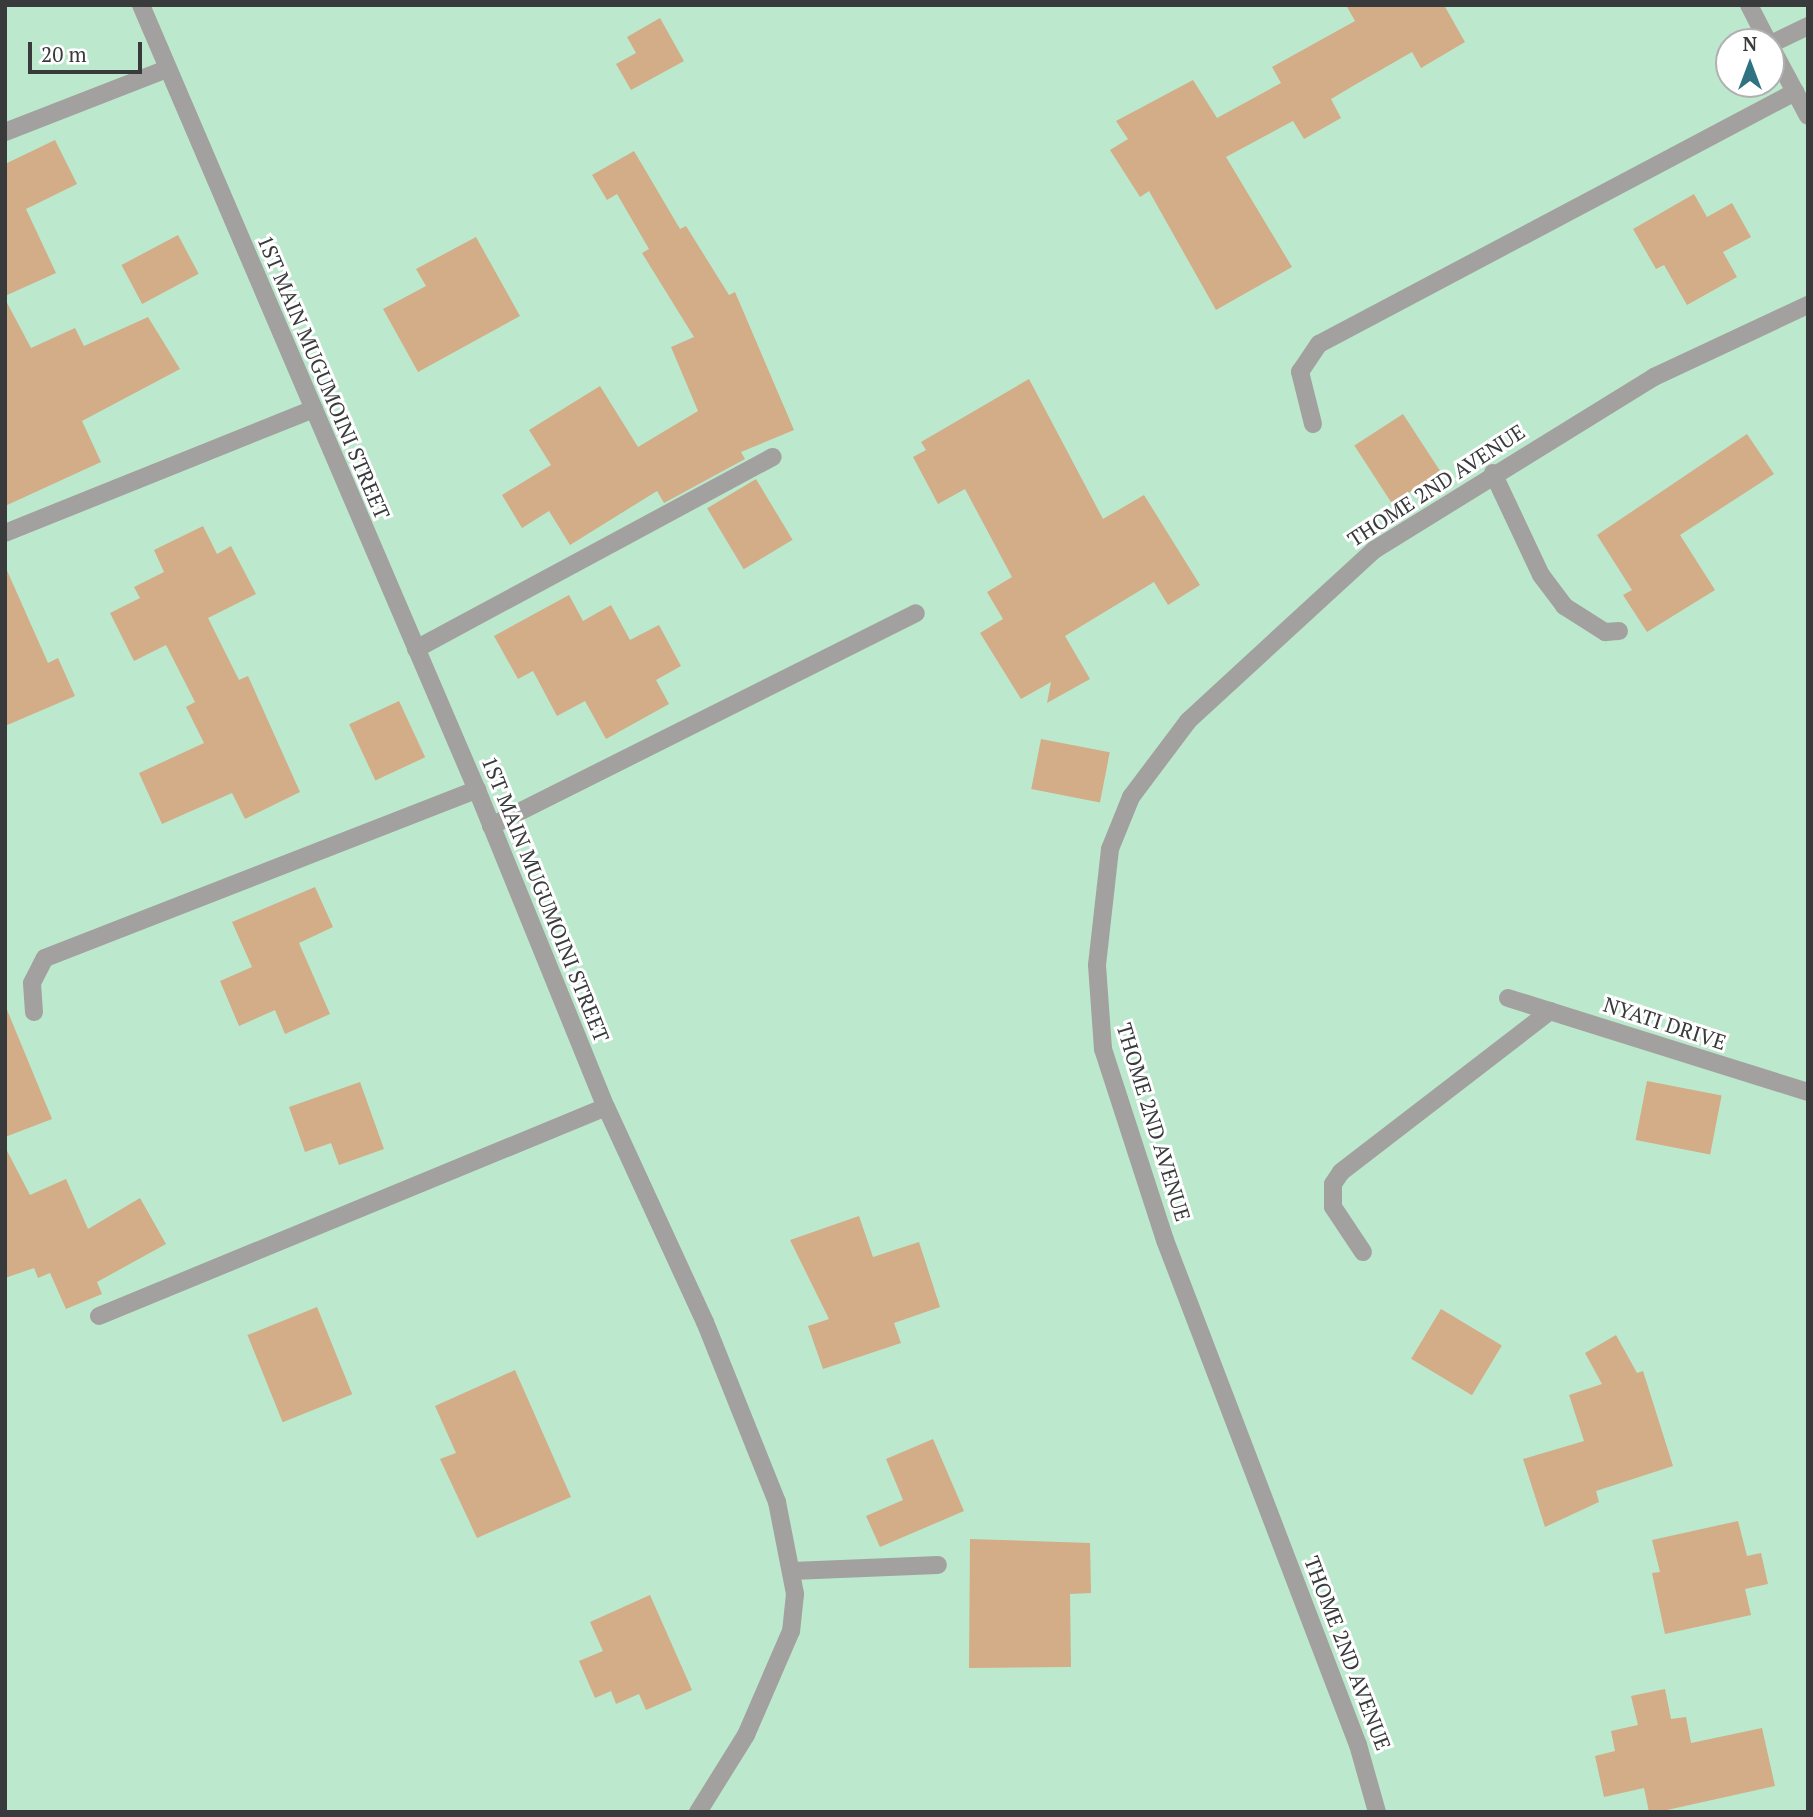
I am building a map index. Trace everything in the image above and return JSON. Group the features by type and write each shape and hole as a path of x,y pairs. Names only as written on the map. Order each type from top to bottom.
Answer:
{"street":[{"name":"1ST MAIN MUGUMOINI STREET","path":"142,5 167,69 477,790 606,1107 739,1406 777,1502 795,1594 787,1641 746,1735 698,1812"},
{"path":"1749,5 1761,28"},
{"path":"1785,38 1808,26"},
{"path":"5,131 167,69"},
{"path":"1785,74 1808,116"},
{"path":"1312,424 1300,372 1319,344 1795,93"},
{"name":"THOME 2ND AVENUE","path":"1377,1812 1359,1745 1165,1240 1103,1049 1097,1008 1100,910 1110,849 1132,797 1188,722 1374,550 1493,472 1654,377 1808,305"},
{"path":"5,533 314,409"},
{"path":"416,649 773,457"},
{"path":"1493,472 1541,575 1564,606 1605,632 1619,631"},
{"path":"491,826 916,613"},
{"path":"34,1012 32,983 44,958 477,790"},
{"name":"NYATI DRIVE","path":"1508,998 1808,1092"},
{"path":"1363,1252 1333,1207 1333,1184 1341,1172 1550,1011"},
{"path":"99,1316 606,1107"},
{"path":"792,1571 938,1565"}],"green space":[{"path":"5,5 1808,5 1808,1812 5,1812"}],"building":[{"path":"1346,5 1444,5 1465,42 1421,68 1412,52 1331,99 1341,118 1304,139 1293,121 1226,157 1292,267 1216,310 1149,191 1140,197 1110,150 1128,139 1116,121 1193,80 1217,118 1281,83 1272,67 1355,21"},
{"path":"660,18 684,61 631,90 616,64 636,53 627,37"},
{"path":"55,140 77,184 26,209 56,273 5,296 5,164"},
{"path":"634,151 680,229 686,226 729,295 735,292 794,430 741,452 745,459 664,503 657,491 570,545 549,511 522,528 502,495 551,465 529,430 600,386 638,447 698,411 671,347 694,337 642,253 649,249 617,194 607,200 592,175"},
{"path":"1694,194 1707,217 1732,203 1751,237 1723,252 1737,277 1687,305 1664,265 1656,269 1633,229"},
{"path":"178,235 199,274 142,304 121,265"},
{"path":"476,237 520,316 418,372 383,309 426,286 416,269"},
{"path":"5,299 31,348 75,328 84,346 148,317 180,369 82,421 101,462 5,506"},
{"path":"1029,379 1103,519 1144,495 1200,585 1168,605 1154,582 1065,636 1090,679 1047,703 1051,682 1021,699 980,633 1003,619 987,592 1012,577 965,489 938,504 913,457 926,450 921,442"},
{"path":"1403,414 1441,472 1392,503 1354,446"},
{"path":"1747,434 1774,474 1680,535 1715,590 1647,632 1623,595 1632,590 1597,535"},
{"path":"756,479 793,540 744,569 707,508"},
{"path":"203,526 217,554 231,546 256,594 208,618 239,680 248,676 300,792 245,819 232,793 162,824 139,773 204,743 186,707 195,702 166,645 134,661 110,613 140,598 134,587 164,572 154,550"},
{"path":"5,566 48,663 58,658 75,696 5,726"},
{"path":"569,595 583,621 611,605 630,640 659,625 681,666 656,680 669,704 606,739 585,701 557,716 533,671 518,679 494,636"},
{"path":"399,701 425,757 375,780 349,724"},
{"path":"1041,739 1110,752 1100,802 1031,789"},
{"path":"315,887 333,927 299,943 330,1014 285,1034 275,1010 239,1026 220,981 252,967 232,922"},
{"path":"5,1005 52,1119 5,1137"},
{"path":"1647,1081 1722,1096 1710,1154 1636,1140"},
{"path":"360,1082 384,1149 339,1165 331,1143 305,1152 289,1107"},
{"path":"5,1147 30,1195 66,1179 88,1229 140,1198 166,1244 97,1282 102,1294 66,1309 50,1273 38,1278 34,1268 5,1278"},
{"path":"859,1216 873,1257 919,1242 940,1307 894,1323 901,1343 823,1369 808,1326 829,1319 790,1240"},
{"path":"317,1307 352,1394 283,1422 247,1335"},
{"path":"1441,1309 1502,1346 1472,1395 1411,1359"},
{"path":"1616,1335 1637,1373 1643,1371 1673,1466 1596,1491 1599,1502 1545,1527 1523,1459 1584,1441 1569,1395 1602,1384 1585,1353"},
{"path":"515,1370 571,1497 477,1538 440,1459 456,1453 435,1406"},
{"path":"933,1439 964,1511 880,1547 866,1516 903,1500 886,1459"},
{"path":"1738,1521 1747,1556 1761,1553 1768,1584 1745,1589 1751,1615 1665,1634 1652,1573 1660,1572 1652,1540"},
{"path":"970,1539 1090,1543 1091,1593 1070,1594 1071,1667 969,1668"},
{"path":"650,1595 692,1690 646,1710 639,1694 616,1704 611,1691 595,1698 579,1661 603,1651 590,1622"},
{"path":"1665,1689 1671,1719 1686,1717 1691,1743 1762,1728 1775,1786 1658,1812 1649,1812 1644,1788 1604,1797 1595,1756 1615,1751 1611,1731 1638,1725 1631,1696"}]}
